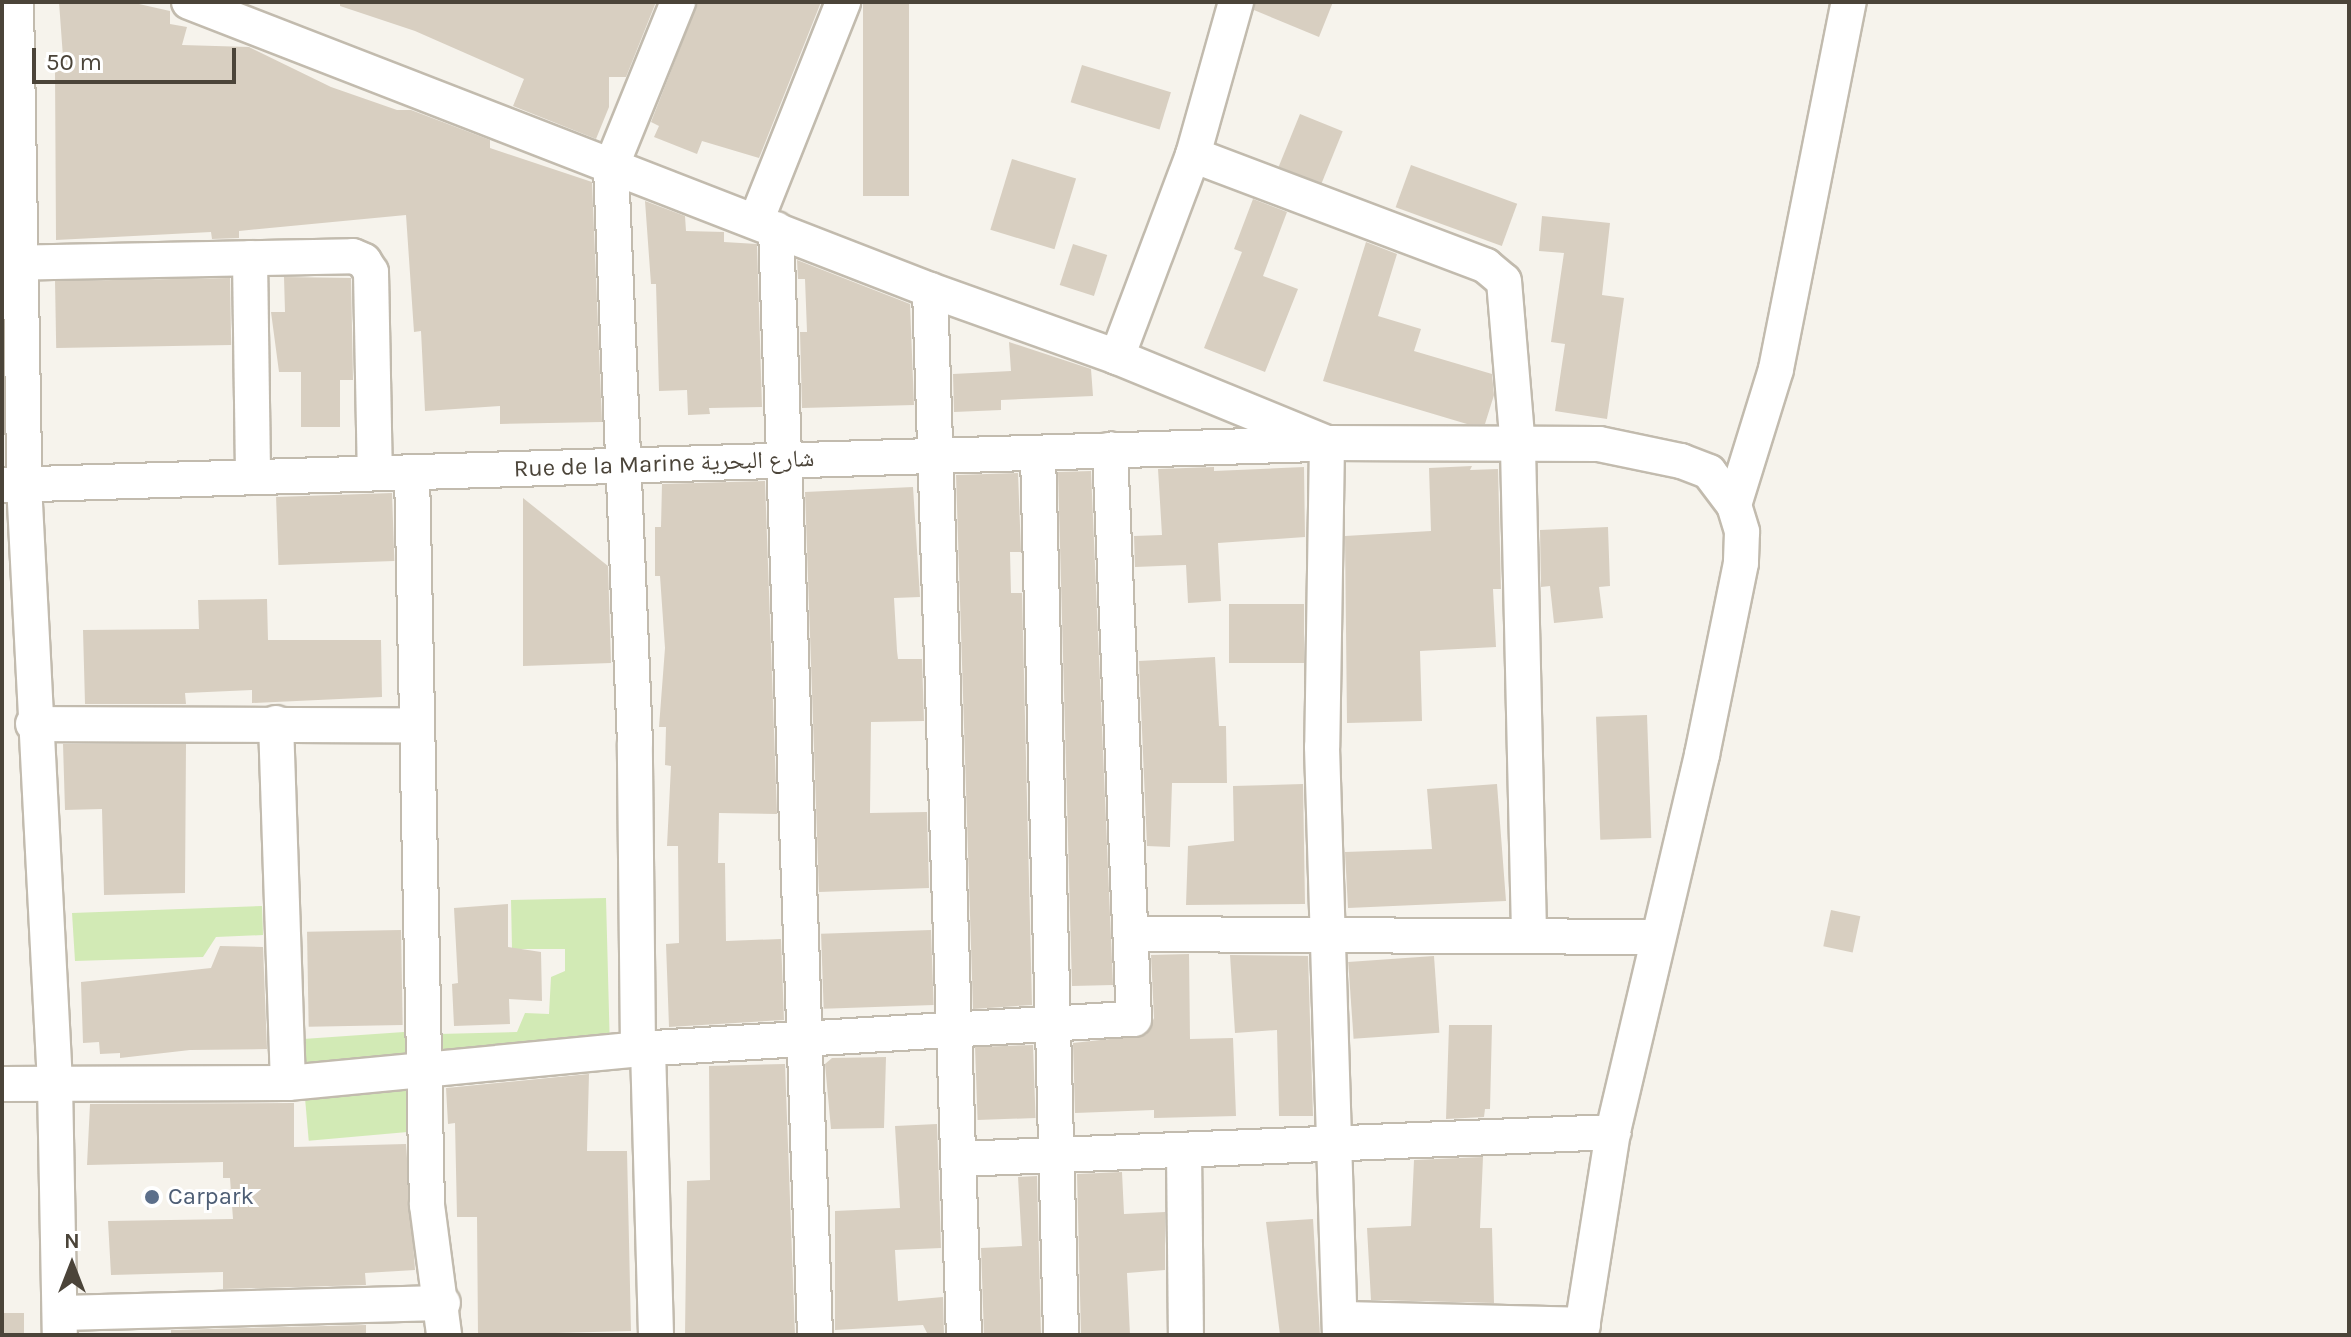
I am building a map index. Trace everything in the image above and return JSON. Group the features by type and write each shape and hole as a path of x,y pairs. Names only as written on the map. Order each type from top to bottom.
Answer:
{"street":[{"path":"16,2 13,484 33,724 55,1084 60,1324 444,1319 427,1205 414,725 412,472"},
{"path":"189,2 930,290 1117,357 1327,443 1326,933 1340,1327 1582,1330 1613,1132 1741,563 1742,532 1734,505 1776,369 1849,2"},
{"path":"638,1049 625,465 611,167 678,2"},
{"path":"815,1335 788,460 766,225 843,2"},
{"path":"1117,357 1193,155 1236,2"},
{"path":"1193,155 1497,271 1506,289 1518,448 1529,934"},
{"path":"13,262 353,256 364,261 371,272 375,473"},
{"path":"250,258 253,477"},
{"path":"930,290 964,1335"},
{"name":"Rue de la Marine شارع البحرية","path":"13,484 933,455 1038,455 1327,443 1518,448 1599,444 1681,461 1709,472 1734,505"},
{"path":"2,1084 288,1083 424,1066 638,1049 1134,1019 1110,450"},
{"path":"1038,455 1049,1022 1061,1335"},
{"path":"276,723 288,1083"},
{"path":"33,724 414,725"},
{"path":"1132,934 1658,937"},
{"path":"638,1049 648,1053 656,1335"},
{"path":"959,1159 1613,1132"},
{"path":"1184,1150 1186,1335"}],"green space":[{"path":"606,898 610,1051 438,1055 438,1034 517,1032 525,1013 549,1014 551,977 565,971 565,949 512,949 511,900"},
{"path":"262,906 263,935 216,937 203,957 75,961 72,913"},
{"path":"404,1032 408,1058 302,1072 303,1039"},
{"path":"406,1082 410,1132 309,1141 304,1091"}],"building":[{"path":"59,2 130,2 170,11 170,24 187,27 182,45 249,47 331,87 397,110 411,110 490,140 490,148 592,182 602,422 500,424 500,406 425,411 421,331 414,332 406,215 239,231 239,238 212,239 211,232 56,240 55,71 64,71"},
{"path":"340,2 656,2 626,77 609,77 609,107 596,139 513,106 524,79 415,31 340,6"},
{"path":"698,2 821,2 759,158 702,141 697,154 654,137 659,126 651,122"},
{"path":"863,2 909,2 909,196 863,196"},
{"path":"1255,2 1333,2 1319,37 1254,10"},
{"path":"1082,65 1171,92 1160,129 1071,102"},
{"path":"1300,114 1343,131 1321,184 1279,167"},
{"path":"1012,159 1076,179 1054,249 990,230"},
{"path":"1411,165 1517,204 1502,246 1396,207"},
{"path":"1253,199 1287,212 1263,276 1298,289 1265,372 1204,348 1242,252 1234,249"},
{"path":"645,201 685,216 686,231 724,232 724,242 757,244 762,407 709,408 710,414 688,415 687,390 659,391 656,284 651,284"},
{"path":"1542,216 1610,223 1602,295 1624,298 1607,419 1555,411 1565,344 1551,342 1564,253 1539,251"},
{"path":"1366,242 1397,254 1378,316 1421,329 1414,351 1492,374 1494,395 1485,424 1467,424 1323,381"},
{"path":"1073,244 1107,255 1094,296 1060,285"},
{"path":"797,260 910,304 914,405 802,408 800,332 807,332 805,279 798,279"},
{"path":"284,277 351,278 353,380 340,380 340,427 301,427 301,372 279,372 271,312 285,312"},
{"path":"230,278 231,345 56,348 55,281"},
{"path":"1009,342 1091,369 1093,396 1001,400 1001,410 954,412 953,374 1011,371"},
{"path":"1472,466 1470,470 1498,469 1501,589 1493,589 1496,647 1420,651 1422,721 1347,723 1345,536 1431,531 1429,468"},
{"path":"1214,467 1214,471 1304,467 1305,537 1218,543 1221,601 1188,603 1186,565 1135,567 1134,536 1162,535 1158,469"},
{"path":"1091,471 1113,985 1072,986 1058,472"},
{"path":"1018,473 1021,552 1010,552 1011,593 1022,593 1032,1005 973,1009 956,475"},
{"path":"765,481 777,814 719,813 718,863 725,863 726,941 781,939 784,1020 669,1027 666,944 679,943 678,846 667,846 671,766 665,765 666,727 659,727 665,648 660,576 655,576 655,527 661,527 662,484"},
{"path":"913,487 920,597 894,598 898,659 922,659 924,721 871,722 870,813 927,812 929,888 819,892 805,492"},
{"path":"392,493 394,561 278,565 276,497"},
{"path":"523,498 608,566 611,663 523,666"},
{"path":"1608,527 1610,586 1599,587 1603,618 1554,623 1550,586 1541,587 1540,530"},
{"path":"267,599 268,640 381,640 382,697 252,703 252,690 185,693 186,704 85,704 83,630 199,629 198,600"},
{"path":"1229,604 1304,604 1304,663 1229,663"},
{"path":"1215,657 1219,726 1226,726 1227,783 1172,783 1170,847 1147,846 1139,661"},
{"path":"1647,715 1651,838 1600,840 1596,717"},
{"path":"63,744 186,744 185,893 104,895 102,809 65,810"},
{"path":"1303,784 1305,904 1186,905 1188,846 1234,841 1233,786"},
{"path":"1497,784 1506,901 1348,908 1345,852 1432,849 1427,789"},
{"path":"508,904 508,947 541,952 542,1001 509,999 510,1024 454,1026 452,984 458,983 454,908"},
{"path":"1831,910 1860,916 1853,952 1823,946"},
{"path":"401,930 403,1025 309,1027 307,932"},
{"path":"931,930 934,1005 824,1009 821,934"},
{"path":"220,946 263,947 267,1049 190,1050 120,1058 120,1053 100,1054 99,1042 83,1043 81,982 211,968"},
{"path":"1189,954 1190,1039 1233,1038 1236,1116 1154,1118 1154,1110 1075,1113 1073,1043 1146,1035 1154,1018 1151,955"},
{"path":"1230,955 1308,956 1313,1116 1279,1116 1277,1030 1235,1033"},
{"path":"1434,956 1439,1033 1354,1039 1348,962"},
{"path":"1449,1025 1492,1025 1490,1109 1485,1109 1484,1117 1446,1119"},
{"path":"1033,1045 1036,1118 978,1120 975,1047"},
{"path":"886,1057 884,1128 831,1129 825,1064 832,1058"},
{"path":"785,1064 795,1335 685,1335 687,1181 710,1180 709,1066"},
{"path":"589,1074 587,1151 627,1151 631,1331 478,1335 477,1217 457,1217 455,1123 448,1124 446,1088"},
{"path":"294,1103 294,1147 406,1144 415,1270 365,1273 366,1285 223,1289 223,1272 111,1275 108,1221 233,1219 230,1178 223,1178 223,1162 87,1165 90,1104"},
{"path":"937,1124 941,1248 895,1250 898,1301 943,1297 944,1335 928,1335 923,1325 835,1330 835,1211 900,1208 895,1126"},
{"path":"1483,1157 1480,1228 1492,1228 1494,1303 1371,1300 1367,1228 1411,1226 1414,1160"},
{"path":"1122,1172 1124,1214 1165,1212 1165,1270 1127,1273 1130,1335 1081,1335 1077,1174"},
{"path":"1037,1176 1041,1335 984,1335 981,1248 1022,1246 1018,1177"},
{"path":"1313,1219 1320,1335 1280,1335 1266,1222"},
{"path":"2,1313 24,1313 24,1335 2,1335"},
{"path":"366,1325 366,1335 171,1335 171,1330"}],"place":[{"name":"Carpark","path":"152,1197"}]}
